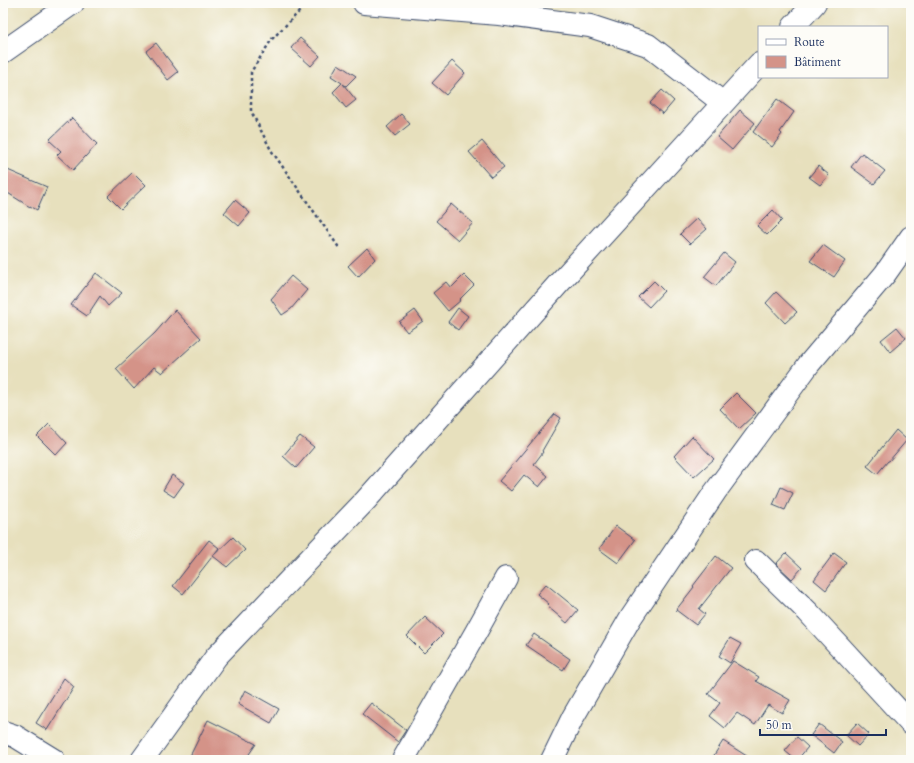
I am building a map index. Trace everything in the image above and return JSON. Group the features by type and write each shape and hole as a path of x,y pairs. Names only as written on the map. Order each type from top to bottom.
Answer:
{"street":[{"path":"3,52 73,3"},
{"path":"364,3 499,14 590,26 648,45 723,103"},
{"path":"794,26 815,3"},
{"path":"142,760 216,657 366,500 565,277 758,65"},
{"path":"552,760 573,717 632,617 715,492 809,364 885,274 911,237"},
{"path":"756,561 808,612 911,724"},
{"path":"403,760 506,578"},
{"path":"3,732 15,736 54,760"}],"path":[{"path":"308,3 272,39 251,72 251,111 271,150 340,249"}],"building":[{"path":"300,38 320,56 311,66 291,48"},
{"path":"156,43 178,72 168,80 146,51"},
{"path":"452,61 465,73 446,95 432,83"},
{"path":"338,64 356,76 346,86 343,84 356,100 346,108 333,92 342,83 331,76"},
{"path":"662,90 674,101 663,114 650,103"},
{"path":"777,99 794,112 780,132 782,134 772,147 753,132"},
{"path":"740,110 755,123 732,150 717,137"},
{"path":"401,114 410,124 395,136 387,127"},
{"path":"72,118 97,144 73,170 57,155 61,151 49,140"},
{"path":"482,141 504,167 491,177 469,152"},
{"path":"862,153 885,171 874,184 851,167"},
{"path":"818,166 829,175 820,185 809,177"},
{"path":"3,168 47,187 37,210 3,190"},
{"path":"133,172 146,185 121,209 108,196"},
{"path":"235,200 250,213 239,226 224,213"},
{"path":"451,204 473,223 458,240 436,221"},
{"path":"773,210 782,220 767,235 757,226"},
{"path":"697,218 707,229 690,244 680,234"},
{"path":"823,245 845,261 834,277 810,261"},
{"path":"367,248 375,259 358,277 348,266"},
{"path":"724,253 735,262 716,286 704,277"},
{"path":"96,273 122,293 108,306 100,296 87,316 71,305"},
{"path":"464,275 474,285 460,299 461,300 448,311 433,293 446,282 451,288"},
{"path":"291,276 307,290 291,309 282,315 271,299"},
{"path":"654,281 664,291 649,307 638,297"},
{"path":"776,292 797,312 785,323 766,303"},
{"path":"458,308 468,316 458,330 448,322"},
{"path":"175,310 201,338 162,373 154,367 134,389 116,369 155,333"},
{"path":"415,310 423,321 407,332 399,322"},
{"path":"897,327 906,338 890,352 881,340"},
{"path":"736,393 756,413 739,429 720,409"},
{"path":"555,414 561,418 542,451 543,452 534,464 548,476 539,487 524,475 511,491 499,481"},
{"path":"49,424 67,443 56,455 37,436"},
{"path":"896,430 907,440 877,474 867,466"},
{"path":"300,436 314,447 296,468 283,456"},
{"path":"692,436 714,459 694,477 674,456"},
{"path":"172,475 184,483 174,497 163,490"},
{"path":"781,487 793,493 785,510 773,505"},
{"path":"616,526 635,540 618,563 599,549"},
{"path":"233,537 245,550 227,567 213,556"},
{"path":"209,540 219,548 183,594 173,586"},
{"path":"786,553 802,568 792,579 776,564"},
{"path":"834,553 846,562 826,590 814,580"},
{"path":"716,556 731,568 699,609 705,614 696,625 676,610"},
{"path":"546,584 578,610 567,623 547,606 549,604 537,594"},
{"path":"425,617 443,634 424,653 407,636"},
{"path":"534,634 570,659 563,670 526,645"},
{"path":"730,638 741,644 730,663 719,656"},
{"path":"733,661 759,677 756,681 790,700 782,713 768,705 755,725 737,713 725,728 710,716 720,703 708,694"},
{"path":"64,678 74,687 47,730 36,723"},
{"path":"245,690 279,709 271,723 238,704"},
{"path":"371,703 406,730 398,742 362,714"},
{"path":"208,720 256,744 245,760 188,760"},
{"path":"857,723 869,734 858,746 846,735"},
{"path":"819,724 842,742 834,753 811,735"},
{"path":"797,737 808,747 796,760 785,751"},
{"path":"723,741 753,760 711,760"}]}
